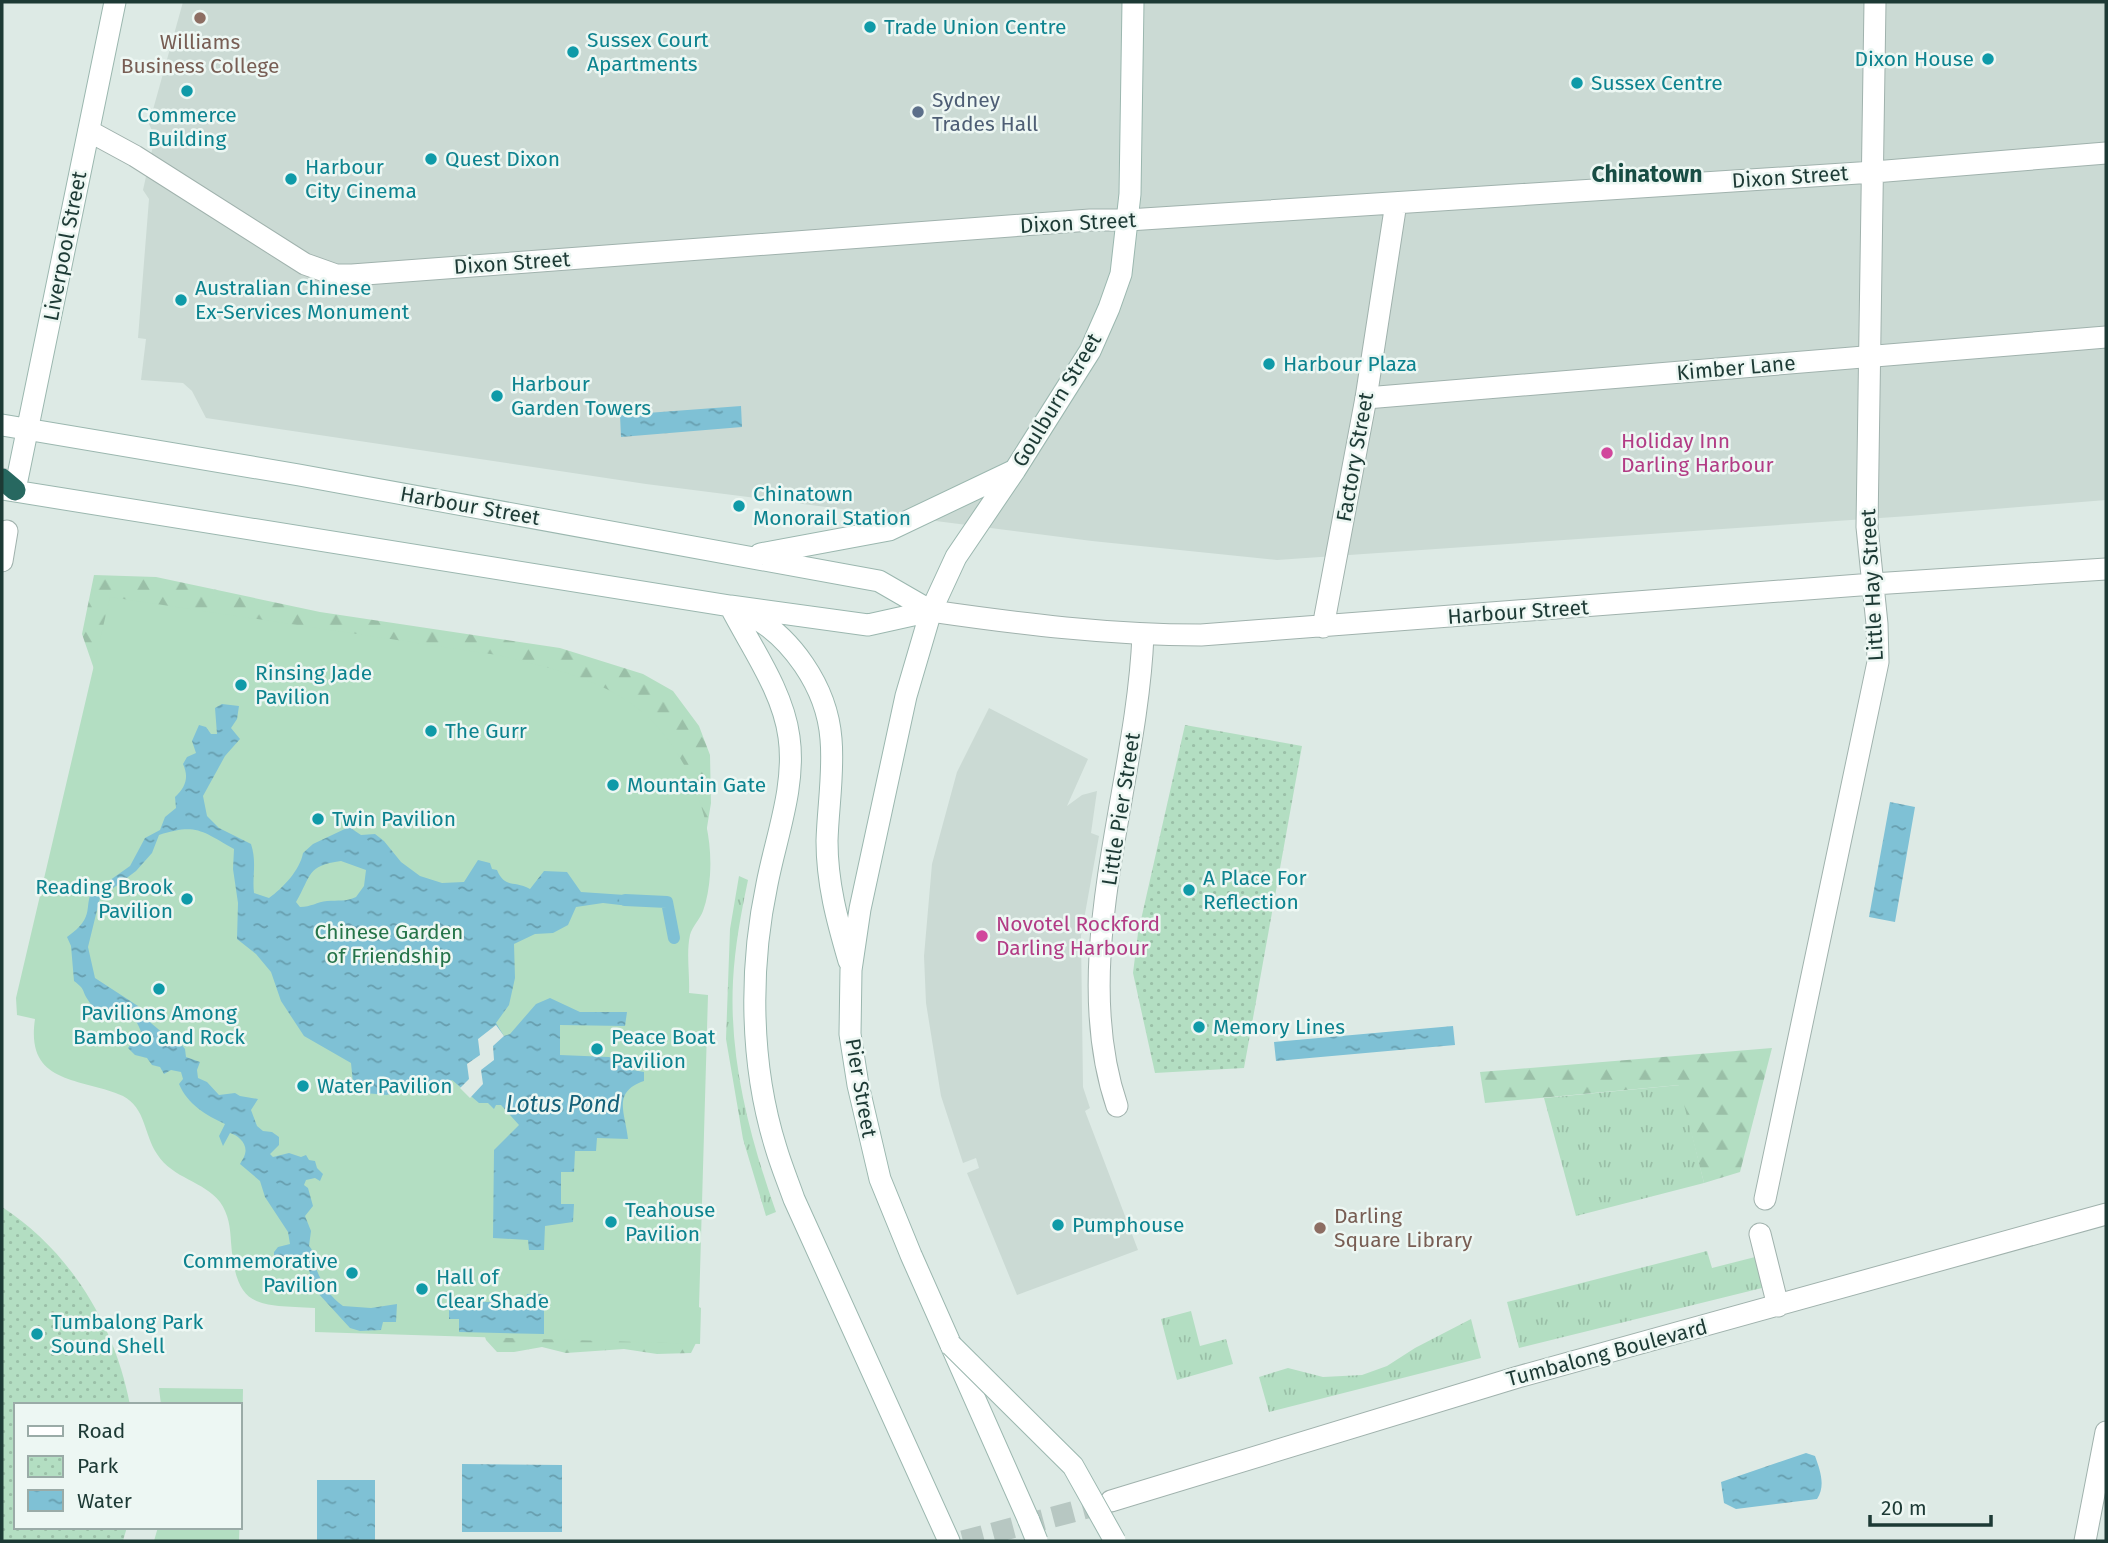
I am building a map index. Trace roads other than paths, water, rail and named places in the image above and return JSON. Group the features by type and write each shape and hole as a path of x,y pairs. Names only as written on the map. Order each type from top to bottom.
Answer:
{"street":[{"name":"Liverpool Street","path":"6,486 27,430 115,2"},
{"name":"Goulburn Street","path":"931,611 956,558 1090,351 1121,274 1128,220 1133,2"},
{"name":"Little Hay Street","path":"1765,1199 1878,662 1867,527 1875,2"},
{"name":"Dixon Street","path":"89,131 135,156 305,264 335,275 1090,220 1128,220 1874,172 2106,153"},
{"name":"Factory Street","path":"1323,627 1366,398 1396,203"},
{"name":"Kimber Lane","path":"1366,398 2106,337"},
{"name":"Harbour Street","path":"2,425 299,475 879,581 931,611"},
{"path":"748,557 890,530 1015,470"},
{"name":"Harbour Street","path":"6,486 730,606 868,625 931,611 1040,626 1143,635 1201,635 2106,569"},
{"path":"2,561 7,531"},
{"path":"730,606 778,697 789,736 790,769 759,930 756,977 757,1034 762,1084 776,1147 794,1199 949,1541"},
{"path":"730,606 747,612 770,627 792,649 813,682 827,716 831,740 827,842 832,902 851,970"},
{"name":"Pier Street","path":"931,611 908,687 860,909 851,970 852,1047 866,1126 880,1179 1037,1541"},
{"name":"Little Pier Street","path":"1117,1106 1104,1060 1098,968 1136,718 1143,635"},
{"name":"Tumbalong Boulevard","path":"1111,1501 1518,1377 2106,1214"},
{"path":"1760,1234 1778,1306"},
{"path":"951,1345 1073,1466 1115,1541"},
{"path":"2085,1541 2106,1432"}],"water":[{"path":"741,406 742,427 621,437 620,415"},
{"name":"Lotus Pond","path":"222,704 239,706 237,719 231,728 240,739 225,756 203,796 207,816 219,828 251,844 254,857 254,893 269,898 290,878 303,853 313,844 349,827 361,835 375,834 401,862 420,876 442,883 464,882 478,860 490,863 503,880 530,889 544,871 567,872 581,892 640,896 641,904 629,906 603,903 576,907 568,925 553,933 535,934 514,944 515,978 509,1005 496,1023 504,1036 510,1034 536,1004 550,998 580,1012 627,1012 625,1026 560,1025 560,1055 609,1057 624,1062 627,1069 644,1072 644,1081 634,1086 624,1097 623,1112 628,1139 597,1138 596,1151 575,1151 574,1172 561,1172 561,1204 574,1204 573,1222 545,1226 544,1250 529,1250 528,1240 493,1238 494,1150 519,1125 501,1105 496,1105 494,1109 488,1103 479,1103 452,1080 426,1093 404,1088 387,1095 365,1093 353,1083 351,1063 304,1036 281,1001 271,972 256,954 237,939 238,903 233,869 234,849 191,829 159,835 152,853 136,871 100,898 88,947 95,978 138,1006 145,1018 164,1034 178,1040 185,1049 186,1057 200,1062 198,1078 207,1082 219,1095 235,1093 258,1099 251,1110 257,1126 279,1137 279,1145 270,1154 273,1157 289,1153 301,1157 306,1155 309,1160 315,1161 323,1174 320,1181 315,1178 306,1180 304,1185 308,1188 313,1206 305,1216 311,1231 309,1246 316,1268 330,1294 343,1306 371,1308 397,1304 396,1322 383,1322 381,1330 360,1331 350,1328 317,1292 307,1265 296,1257 274,1262 274,1252 278,1247 290,1244 288,1232 265,1197 260,1181 240,1164 246,1150 242,1140 230,1133 223,1146 219,1136 225,1124 192,1104 179,1084 183,1079 181,1072 171,1070 164,1074 160,1067 152,1065 147,1058 135,1055 128,1048 142,1035 135,1020 122,1012 114,1018 100,1010 90,1003 82,988 74,981 71,946 67,937 86,917 95,883 106,883 130,866 145,838 160,830 165,817 176,808 175,797 185,782 183,764 187,757 196,753 192,741 199,725 206,727 211,734 217,734 215,708","holes":["341,861 366,870 364,886 356,897 304,907 300,907 296,902 311,873 321,866"]},
{"path":"1890,802 1915,807 1895,922 1869,917"},
{"path":"1453,1026 1455,1045 1276,1061 1274,1042"},
{"path":"527,1294 544,1294 544,1334 459,1332 459,1319 449,1319 449,1301 526,1303"},
{"path":"1806,1453 1815,1456 1820,1472 1822,1483 1817,1499 1736,1509 1724,1503 1721,1482"},
{"path":"462,1464 562,1465 562,1532 462,1532"},
{"path":"317,1480 375,1480 375,1541 317,1541"}],"waterway":[{"path":"625,900 667,902 674,938"}],"tunnel":[{"path":"963,1541 1110,1502"}],"place":[{"name":"Williams Business College","path":"200,18"},
{"name":"Trade Union Centre","path":"870,27"},
{"name":"Sussex Court Apartments","path":"573,52"},
{"name":"Dixon House","path":"1988,59"},
{"name":"Sussex Centre","path":"1577,83"},
{"name":"Commerce Building","path":"187,91"},
{"name":"Sydney Trades Hall","path":"918,112"},
{"name":"Quest Dixon","path":"431,159"},
{"name":"Harbour City Cinema","path":"291,179"},
{"name":"Australian Chinese Ex-Services Monument","path":"181,300"},
{"name":"Harbour Plaza","path":"1269,364"},
{"name":"Harbour Garden Towers","path":"497,396"},
{"name":"Holiday Inn Darling Harbour","path":"1607,453"},
{"name":"Chinatown Monorail Station","path":"739,506"},
{"name":"Rinsing Jade Pavilion","path":"241,685"},
{"name":"The Gurr","path":"431,731"},
{"name":"Mountain Gate","path":"613,785"},
{"name":"Twin Pavilion","path":"318,819"},
{"name":"A Place For Reflection","path":"1189,890"},
{"name":"Reading Brook Pavilion","path":"187,899"},
{"name":"Novotel Rockford Darling Harbour","path":"982,936"},
{"name":"Pavilions Among Bamboo and Rock","path":"159,989"},
{"name":"Memory Lines","path":"1199,1027"},
{"name":"Peace Boat Pavilion","path":"597,1049"},
{"name":"Water Pavilion","path":"303,1086"},
{"name":"Teahouse Pavilion","path":"611,1222"},
{"name":"Pumphouse","path":"1058,1225"},
{"name":"Darling Square Library","path":"1320,1228"},
{"name":"Commemorative Pavilion","path":"352,1273"},
{"name":"Hall of Clear Shade","path":"422,1289"},
{"name":"Tumbalong Park Sound Shell","path":"37,1334"}],"district":[{"name":"Chinatown","path":"1647,174"}],"park label":[{"name":"Chinese Garden of Friendship","path":"389,944"}]}
